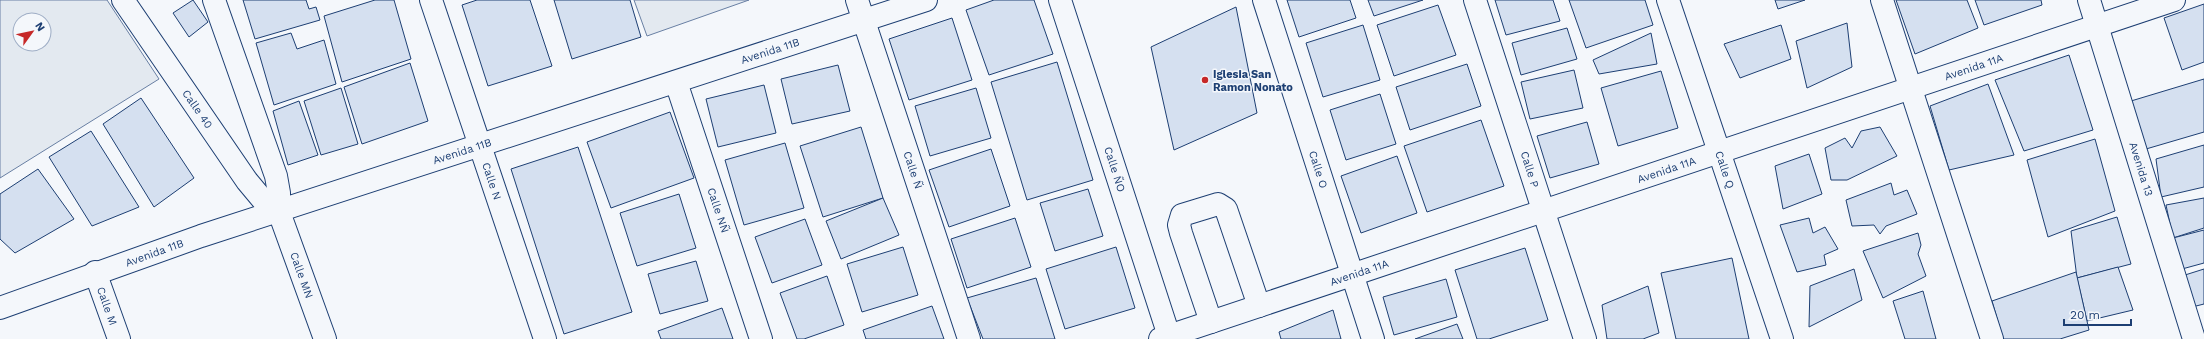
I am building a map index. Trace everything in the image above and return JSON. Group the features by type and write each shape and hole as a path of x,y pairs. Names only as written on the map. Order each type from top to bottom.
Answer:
{"street":[{"name":"Calle 40","path":"123,0 247,181 262,199 279,212"},
{"path":"214,0 276,176 279,193 279,212"},
{"name":"Calle N","path":"431,0 545,339"},
{"name":"Calle Ñ","path":"857,0 969,339"},
{"name":"Avenida 11B","path":"0,308 95,272 926,0"},
{"name":"Calle ÑO","path":"1060,0 1167,338"},
{"name":"Calle O","path":"1264,0 1373,339"},
{"name":"Calle P","path":"1474,0 1585,339"},
{"name":"Calle Q","path":"1668,0 1782,339"},
{"path":"1882,0 1992,339"},
{"name":"Avenida 13","path":"2088,0 2194,339"},
{"name":"Avenida 11A","path":"1167,338 2174,0"},
{"name":"Calle NÑ","path":"676,82 761,339"},
{"path":"1211,322 1180,233 1179,225 1182,215 1218,204 1226,209 1259,306"},
{"name":"Calle MN","path":"279,212 325,339"},
{"name":"Calle M","path":"95,272 119,339"}],"shaded area":[{"path":"0,0 107,0 159,79 0,178"},
{"path":"634,0 749,0 647,36"}],"building":[{"path":"193,0 208,22 189,37 173,13"},
{"path":"243,0 306,0 309,9 316,7 320,20 255,39"},
{"path":"375,0 394,0 411,59 342,82 324,16"},
{"path":"477,0 530,0 552,66 488,86 462,5"},
{"path":"554,0 630,0 641,37 572,59"},
{"path":"994,0 1034,0 1053,54 989,75 966,10"},
{"path":"1287,0 1350,0 1356,18 1299,37"},
{"path":"1368,0 1423,0 1374,16"},
{"path":"1495,0 1553,0 1560,21 1506,35"},
{"path":"1569,0 1645,0 1653,25 1586,48"},
{"path":"1775,0 1805,0 1778,9"},
{"path":"1896,0 1967,0 1978,28 1915,54"},
{"path":"1975,0 2041,0 2042,5 1984,25"},
{"path":"2204,4 2204,62 2182,70 2164,18"},
{"path":"1438,5 1456,55 1394,76 1377,25"},
{"name":"Iglesia San Ramon Nonato","path":"1236,7 1257,113 1174,150 1151,47"},
{"path":"952,18 972,80 909,100 889,39"},
{"path":"1847,23 1852,67 1807,88 1796,41"},
{"path":"1363,25 1380,80 1323,97 1306,43"},
{"path":"1781,25 1791,59 1740,78 1724,44"},
{"path":"1567,28 1577,59 1521,75 1512,43"},
{"path":"291,33 297,49 324,40 336,84 274,105 256,43"},
{"path":"1651,33 1657,64 1599,74 1593,60"},
{"path":"2069,55 2093,130 2024,151 1995,80"},
{"path":"1057,62 1093,180 1027,200 991,82"},
{"path":"410,63 428,121 362,144 344,87"},
{"path":"1467,64 1481,106 1410,130 1396,87"},
{"path":"838,65 850,111 792,124 781,79"},
{"path":"1574,70 1583,108 1530,119 1521,82"},
{"path":"1661,71 1678,128 1618,146 1601,88"},
{"path":"2204,79 2204,132 2146,149 2131,101"},
{"path":"1988,84 2014,155 1949,170 1930,106"},
{"path":"764,85 776,133 718,147 706,99"},
{"path":"341,88 358,144 321,155 304,101"},
{"path":"976,88 991,138 930,156 915,106"},
{"path":"1380,94 1396,144 1346,160 1330,110"},
{"path":"141,98 194,178 154,207 103,124"},
{"path":"299,101 318,155 288,165 273,111"},
{"path":"670,112 694,178 611,208 587,142"},
{"path":"1481,120 1504,186 1427,212 1404,146"},
{"path":"1587,122 1599,164 1550,178 1537,136"},
{"path":"861,127 883,198 823,217 800,146"},
{"path":"1880,127 1897,156 1847,180 1831,180 1825,148 1845,138 1852,148 1861,131"},
{"path":"91,131 139,207 92,226 49,157"},
{"path":"2095,139 2115,211 2048,237 2027,160"},
{"path":"785,143 804,208 744,225 725,160"},
{"path":"2204,145 2204,187 2161,197 2156,159"},
{"path":"578,147 632,312 564,334 511,169"},
{"path":"991,149 1010,206 949,227 929,170"},
{"path":"1809,154 1822,194 1783,209 1775,166"},
{"path":"1397,156 1417,213 1361,233 1341,176"},
{"path":"38,169 74,219 15,253 0,239 0,194"},
{"path":"1891,183 1894,195 1907,190 1917,214 1886,226 1880,234 1874,225 1852,226 1846,200"},
{"path":"1088,189 1103,236 1055,251 1040,203"},
{"path":"679,194 696,248 637,266 620,213"},
{"path":"883,198 899,235 841,259 826,221"},
{"path":"2204,198 2204,228 2173,238 2166,205"},
{"path":"2117,217 2131,264 2077,278 2071,231"},
{"path":"1015,218 1031,267 967,288 951,239"},
{"path":"1809,218 1813,233 1825,227 1838,249 1824,255 1826,265 1797,272 1780,225"},
{"path":"805,219 822,265 772,283 755,237"},
{"path":"2204,230 2204,263 2182,269 2173,238"},
{"path":"1918,233 1921,245 1918,254 1926,276 1883,298 1863,251"},
{"path":"903,247 918,295 862,312 847,264"},
{"path":"1116,247 1135,308 1065,329 1046,269"},
{"path":"1525,248 1548,320 1489,339 1477,339 1455,270"},
{"path":"1732,258 1749,339 1676,339 1661,273"},
{"path":"696,261 708,301 660,314 648,274"},
{"path":"2118,267 2133,310 2087,321 2077,278"},
{"path":"1854,269 1862,300 1809,327 1810,286"},
{"path":"2204,269 2204,304 2192,307 2185,275"},
{"path":"2076,272 2089,330 2060,339 2003,339 1992,301"},
{"path":"827,276 844,325 804,339 797,339 780,293"},
{"path":"1036,278 1055,339 983,339 967,298"},
{"path":"1446,279 1457,317 1394,335 1383,297"},
{"path":"1648,286 1659,333 1643,339 1607,339 1602,305"},
{"path":"1923,291 1936,339 1905,339 1893,301"},
{"path":"932,306 944,339 866,339 863,330"},
{"path":"722,308 733,339 661,339 658,331"},
{"path":"1333,310 1341,339 1281,339 1279,332"},
{"path":"1457,324 1463,339 1415,339"}],"place":[{"name":"Iglesia San Ramon Nonato","path":"1205,80"}]}
